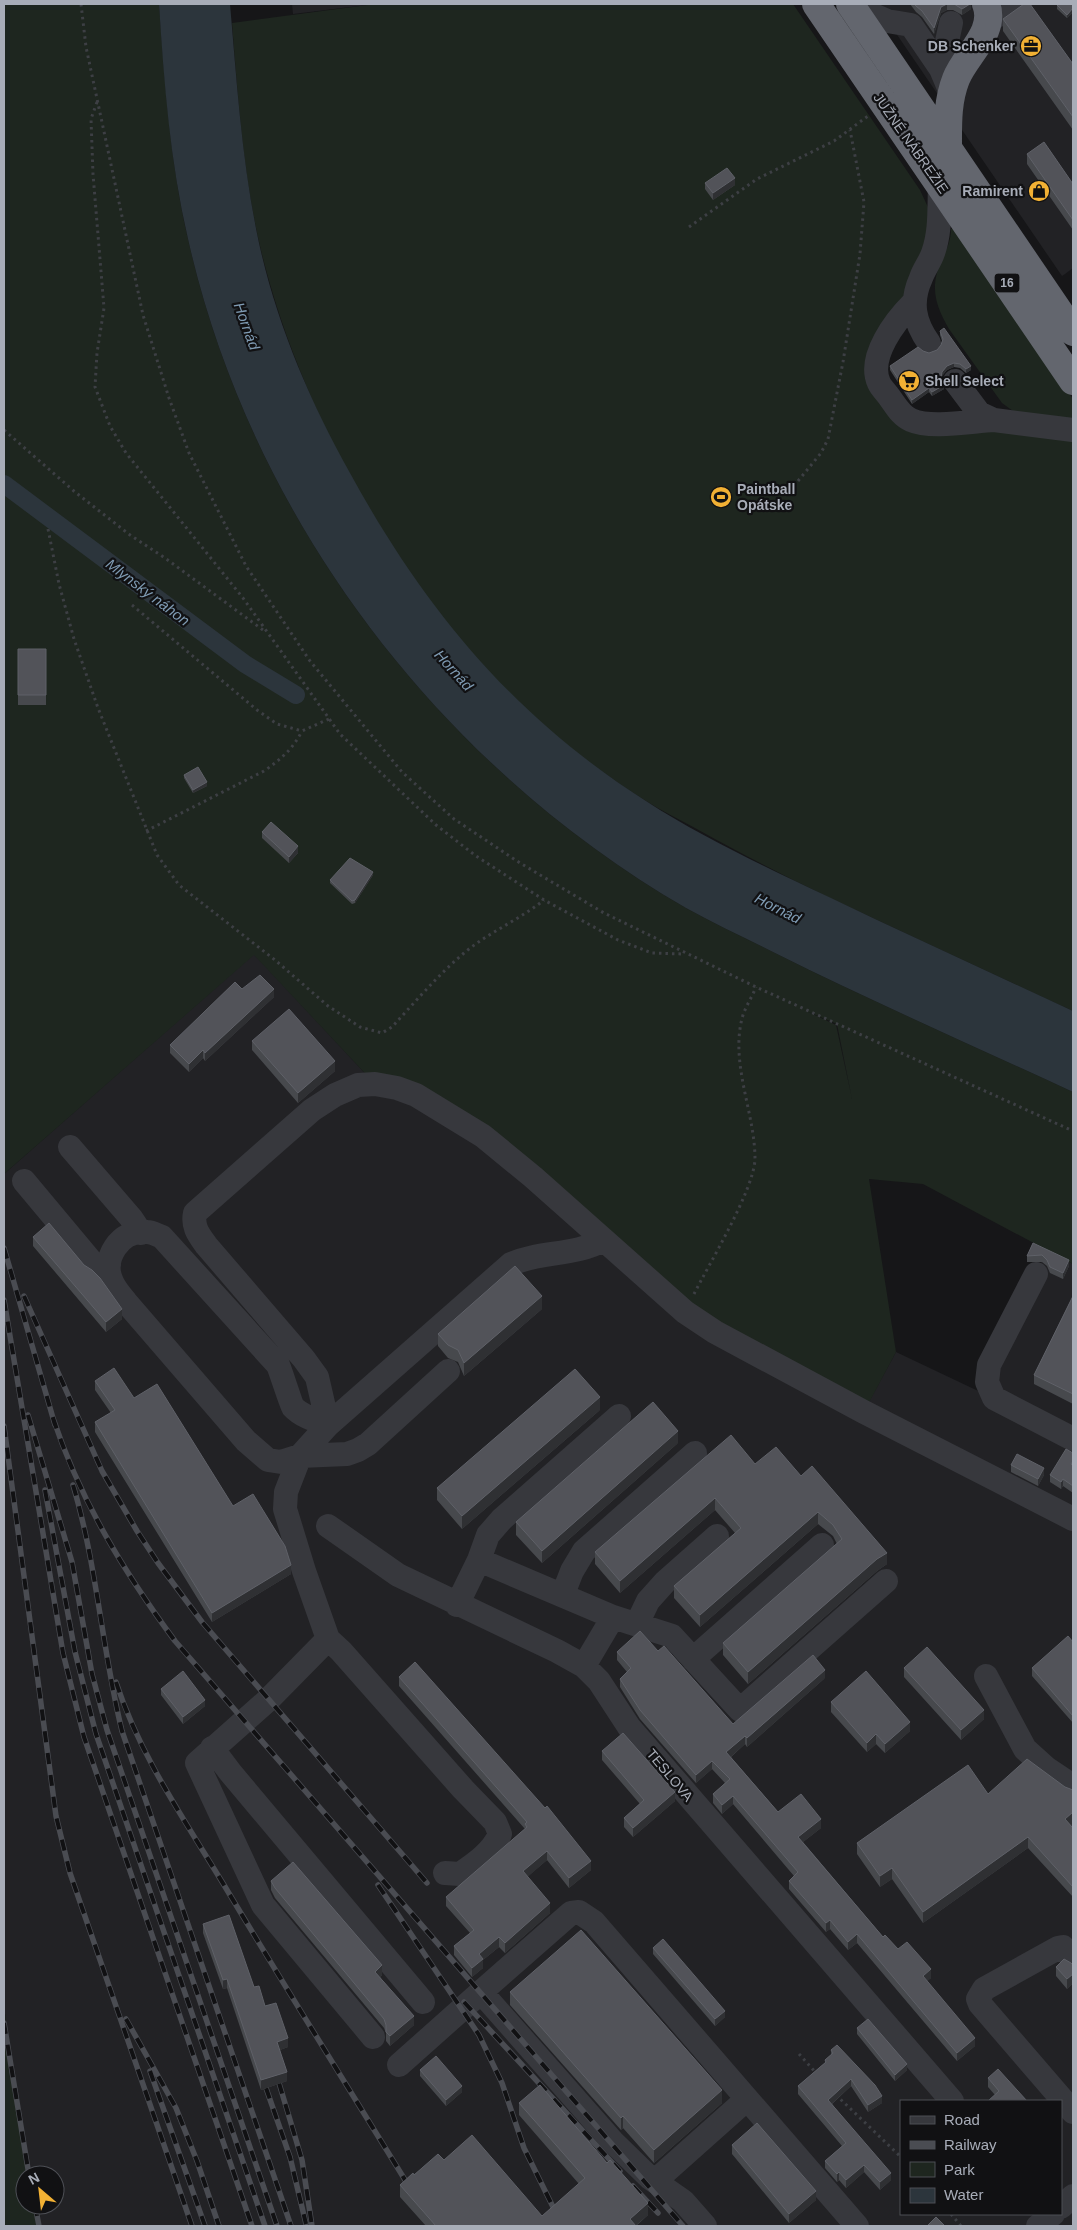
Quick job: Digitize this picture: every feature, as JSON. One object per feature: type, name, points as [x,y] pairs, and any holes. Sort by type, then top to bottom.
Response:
[{"type":"highway","name":"JUŽNÉ NÁBREŽIE","points":[[816,4],[1073,381]]},
{"type":"highway","name":"JUŽNÉ NÁBREŽIE","points":[[851,5],[1073,332]]},
{"type":"highway","points":[[948,148],[948,110],[956,80],[983,36],[987,13]]},
{"type":"lane","points":[[897,4],[941,69],[952,95]]},
{"type":"lane","points":[[987,13],[1013,4]]},
{"type":"lane","points":[[851,5],[887,21],[911,25]]},
{"type":"lane","points":[[941,69],[951,23]]},
{"type":"lane","points":[[929,343],[915,319],[913,303],[920,278],[933,254],[938,231],[940,184]]},
{"type":"lane","points":[[913,303],[898,318],[878,355],[876,367],[879,382],[902,414],[911,420],[927,424],[994,420],[1073,430]]},
{"type":"lane","points":[[955,381],[979,413],[994,420]]},
{"type":"lane","points":[[328,1425],[317,1377],[304,1359],[206,1245],[196,1230],[193,1221],[195,1213],[312,1110],[335,1095],[358,1085],[375,1084],[397,1088],[416,1095],[483,1136],[533,1177],[685,1312],[715,1332],[864,1412],[1073,1519]]},
{"type":"lane","points":[[70,1146],[131,1218],[140,1232]]},
{"type":"lane","points":[[24,1181],[95,1266],[108,1265]]},
{"type":"lane","points":[[328,1425],[302,1414],[292,1406],[288,1389],[278,1365],[162,1237],[147,1232],[140,1232],[122,1239],[112,1252],[108,1265],[112,1282],[126,1302],[246,1441],[268,1460],[281,1462],[300,1456],[347,1454],[358,1450],[368,1444],[448,1371]]},
{"type":"lane","points":[[445,1873],[460,1874],[480,1860],[496,1843],[500,1834],[495,1822],[463,1789],[341,1651],[328,1640],[285,1509],[286,1492],[300,1456],[328,1425],[511,1264],[523,1258],[590,1248],[603,1240]]},
{"type":"lane","points":[[1036,1274],[989,1366],[987,1382],[994,1398],[1073,1439]]},
{"type":"lane","points":[[457,1605],[479,1560],[488,1535],[502,1519],[619,1416]]},
{"type":"lane","points":[[562,1594],[572,1571],[584,1551],[695,1453]]},
{"type":"lane","name":"TESLOVA","points":[[328,1526],[398,1574],[457,1605],[557,1651],[584,1666],[599,1681],[629,1728],[951,2100]]},
{"type":"lane","points":[[637,1624],[648,1601],[665,1582],[716,1536]]},
{"type":"lane","points":[[693,1659],[822,1545]]},
{"type":"lane","points":[[479,1560],[613,1617],[672,1636],[740,1710],[886,1581]]},
{"type":"lane","points":[[584,1666],[613,1617]]},
{"type":"lane","points":[[328,1640],[268,1700],[197,1763],[263,1905],[373,2037]]},
{"type":"lane","points":[[986,1676],[1025,1749],[1046,1768],[1073,1786]]},
{"type":"lane","points":[[212,1748],[423,2002]]},
{"type":"lane","points":[[399,2065],[571,1913],[578,1912],[594,1922],[857,2226]]},
{"type":"lane","points":[[1073,1959],[1063,1947],[1058,1948],[984,1989],[978,1999],[980,2004],[1034,2069],[1073,2112]]},
{"type":"lane","points":[[481,1992],[612,2141],[655,2181],[683,2201],[705,2226]]},
{"type":"lane","points":[[655,2181],[747,2099]]},
{"type":"lane","points":[[1062,2206],[1073,2196]]},
{"type":"lane","points":[[1038,2226],[1052,2215]]},
{"type":"path","points":[[81,4],[86,48],[144,315],[168,398],[189,452],[246,566],[310,661],[402,772],[454,819],[520,863],[596,908],[756,988],[1073,1131]]},
{"type":"path","points":[[98,101],[92,119],[92,128],[104,308],[96,353],[96,387],[110,426],[126,453],[243,598],[340,734],[436,826],[476,856],[544,900],[618,940],[652,953],[686,954]]},
{"type":"path","points":[[689,227],[757,179],[834,141],[884,104]]},
{"type":"path","points":[[798,480],[822,453],[828,439],[860,254],[864,202],[850,130]]},
{"type":"path","points":[[4,430],[76,492],[130,535],[172,563],[267,634]]},
{"type":"path","points":[[48,529],[59,584],[74,639],[98,708],[157,855],[180,885],[275,960],[328,1006],[360,1028],[382,1033],[392,1027],[464,952],[504,924],[533,909],[544,900]]},
{"type":"path","points":[[132,605],[257,710],[277,724],[302,731],[329,719]]},
{"type":"path","points":[[146,831],[264,771],[281,759],[296,744],[302,731]]},
{"type":"path","points":[[685,1312],[746,1192],[755,1161],[750,1111],[741,1063],[740,1038],[743,1016],[756,988]]},
{"type":"path","points":[[799,2054],[823,2081]]},
{"type":"path","points":[[835,2095],[900,2156]]},
{"type":"path","points":[[952,2215],[961,2226]]},
{"type":"shaded area","points":[[292,4],[375,4],[293,14]]},
{"type":"shaded area","points":[[876,4],[1073,4],[1073,268],[1065,274],[1062,276]]},
{"type":"shaded area","points":[[254,954],[375,1084],[416,1095],[864,1411],[896,1352],[993,1398],[989,1365],[1047,1250],[1073,1264],[1073,2226],[39,2226],[37,2215],[65,2215],[65,2165],[27,2165],[18,2115],[4,2006],[4,1174]]},
{"type":"green space","points":[[4,4],[159,4],[169,122],[182,210],[188,239],[217,342],[258,442],[308,536],[368,625],[436,707],[513,783],[596,850],[686,908],[719,925],[849,989],[1073,1092],[1073,1264],[923,1184],[869,1179],[896,1352],[864,1412],[715,1332],[533,1177],[375,1084],[254,955],[4,1174]],"holes":[[[804,1010],[837,1024],[852,1099],[836,1025]]]},
{"type":"green space","points":[[375,4],[793,4],[920,190],[939,231],[878,355],[902,414],[1073,430],[1073,1011],[809,888],[727,846],[631,791],[567,745],[524,708],[479,661],[436,610],[397,554],[360,495],[328,434],[300,371],[277,308],[260,246],[249,191],[232,23]]},
{"type":"green space","points":[[951,229],[955,229],[1073,399],[1073,424],[1013,411],[1002,403],[949,329],[937,303],[935,286],[938,269],[947,248]]},
{"type":"green space","points":[[4,2006],[18,2115],[27,2165],[15,2165],[15,2215],[37,2215],[39,2226],[4,2226]]},
{"type":"water","name":"Hornád","points":[[159,4],[230,4],[248,184],[266,273],[285,333],[321,418],[379,523],[409,570],[442,615],[477,657],[514,696],[555,734],[598,768],[668,815],[783,875],[1073,1011],[1073,1092],[849,989],[686,908],[596,850],[513,783],[436,707],[368,625],[308,536],[258,442],[217,342],[188,239],[182,210],[172,151]]},
{"type":"building","points":[[914,4],[947,4],[941,7],[934,28],[922,11]]},
{"type":"building","points":[[954,4],[970,4],[962,9]]},
{"type":"building","points":[[1024,4],[1030,4],[1073,64],[1073,117],[1003,19]]},
{"type":"building","points":[[1073,4],[1073,8],[1067,15],[1057,5]]},
{"type":"building","points":[[1044,142],[1073,184],[1073,220],[1027,154]]},
{"type":"building","points":[[727,168],[735,178],[713,193],[705,183]]},
{"type":"building","points":[[944,328],[971,366],[966,369],[960,364],[954,363],[947,366],[942,372],[941,378],[944,385],[932,392],[929,388],[912,400],[890,366],[918,347],[929,353],[937,350],[943,339],[940,331]]},
{"type":"building","points":[[18,649],[46,649],[46,695],[18,695]]},
{"type":"building","points":[[198,767],[207,782],[193,790],[184,775]]},
{"type":"building","points":[[271,822],[298,846],[289,857],[262,832]]},
{"type":"building","points":[[350,858],[373,872],[355,900],[352,901],[330,880]]},
{"type":"building","points":[[260,975],[274,989],[205,1053],[203,1050],[189,1064],[170,1045],[235,982],[242,989]]},
{"type":"building","points":[[289,1009],[335,1061],[298,1093],[252,1041]]},
{"type":"building","points":[[49,1223],[84,1265],[100,1278],[122,1309],[106,1322],[33,1237]]},
{"type":"building","points":[[1033,1243],[1069,1260],[1063,1273],[1050,1267],[1042,1255],[1027,1256]]},
{"type":"building","points":[[515,1266],[542,1296],[464,1363],[458,1350],[448,1345],[438,1334]]},
{"type":"building","points":[[1073,1296],[1073,1394],[1034,1375]]},
{"type":"building","points":[[114,1368],[134,1398],[157,1384],[233,1506],[253,1494],[285,1546],[291,1565],[212,1613],[95,1422],[115,1410],[95,1381]]},
{"type":"building","points":[[575,1369],[600,1397],[462,1516],[437,1488]]},
{"type":"building","points":[[653,1402],[678,1431],[542,1551],[516,1522]]},
{"type":"building","points":[[731,1435],[755,1464],[776,1447],[801,1476],[812,1466],[887,1553],[877,1559],[748,1672],[723,1643],[842,1539],[833,1525],[818,1512],[700,1615],[674,1586],[741,1528],[715,1498],[620,1581],[595,1552]]},
{"type":"building","points":[[1066,1449],[1073,1453],[1071,1464],[1073,1466],[1073,1486],[1063,1479],[1061,1482],[1050,1475]]},
{"type":"building","points":[[1017,1454],[1044,1468],[1038,1479],[1011,1465]]},
{"type":"building","points":[[640,1631],[658,1651],[664,1646],[733,1724],[813,1655],[825,1670],[747,1738],[745,1736],[726,1752],[778,1812],[801,1794],[821,1819],[798,1837],[883,1937],[885,1935],[898,1949],[907,1942],[931,1969],[923,1976],[975,2038],[957,2053],[857,1934],[848,1942],[830,1920],[826,1923],[789,1881],[798,1872],[733,1796],[722,1805],[713,1794],[730,1779],[712,1761],[696,1775],[640,1710],[620,1679],[631,1668],[617,1652]]},
{"type":"building","points":[[1068,1636],[1073,1642],[1073,1716],[1032,1668]]},
{"type":"building","points":[[927,1647],[984,1710],[961,1730],[904,1668]]},
{"type":"building","points":[[415,1662],[545,1808],[547,1806],[591,1861],[569,1878],[547,1851],[523,1871],[550,1903],[505,1943],[499,1937],[479,1954],[483,1959],[472,1968],[454,1946],[474,1930],[446,1897],[527,1827],[525,1824],[527,1822],[399,1677]]},
{"type":"building","points":[[183,1671],[205,1700],[183,1717],[161,1689]]},
{"type":"building","points":[[866,1671],[910,1722],[885,1744],[876,1734],[867,1743],[831,1702]]},
{"type":"building","points":[[623,1733],[675,1792],[633,1828],[624,1818],[644,1800],[602,1751]]},
{"type":"building","points":[[1027,1759],[1065,1787],[1073,1790],[1073,1812],[1065,1819],[1073,1828],[1073,1887],[1028,1837],[923,1912],[892,1868],[880,1876],[857,1843],[968,1765],[988,1794]]},
{"type":"building","points":[[293,1862],[382,1965],[375,1972],[414,2016],[390,2036],[386,2032],[384,2019],[271,1881]]},
{"type":"building","points":[[229,1915],[254,1987],[259,1986],[265,2006],[276,2003],[288,2038],[277,2042],[287,2072],[261,2080],[227,1979],[223,1980],[203,1924]]},
{"type":"building","points":[[581,1930],[722,2090],[654,2150],[623,2116],[621,2118],[510,1992]]},
{"type":"building","points":[[663,1939],[725,2011],[715,2019],[653,1948]]},
{"type":"building","points":[[1064,1959],[1073,1965],[1073,1974],[1067,1979],[1056,1967]]},
{"type":"building","points":[[868,2019],[907,2064],[895,2075],[857,2028]]},
{"type":"building","points":[[837,2045],[875,2085],[882,2096],[868,2105],[851,2079],[828,2100],[891,2173],[880,2182],[864,2165],[846,2180],[839,2172],[837,2174],[825,2161],[846,2143],[798,2086],[826,2062],[825,2060],[833,2053],[831,2050]]},
{"type":"building","points":[[436,2056],[462,2086],[446,2100],[420,2070]]},
{"type":"building","points":[[998,2069],[1026,2100],[989,2100],[999,2091],[988,2078]]},
{"type":"building","points":[[540,2085],[607,2163],[610,2160],[648,2203],[630,2219],[636,2226],[436,2226],[400,2185],[438,2154],[444,2160],[472,2135],[542,2216],[585,2178],[519,2103]]},
{"type":"building","points":[[757,2123],[816,2191],[789,2214],[732,2145]]},
{"type":"building","points":[[936,2217],[945,2226],[927,2226]]},
{"type":"waterway","name":"Mlynský náhon","points":[[4,484],[245,664],[296,695]]},
{"type":"railway","points":[[4,1248],[55,1425]]},
{"type":"railway","points":[[24,1296],[102,1471],[158,1563],[202,1622],[427,1883]]},
{"type":"railway","points":[[4,1300],[63,1653],[84,1737],[252,2226]]},
{"type":"railway","points":[[28,1415],[72,1562],[92,1674],[107,1730],[277,2226]]},
{"type":"railway","points":[[53,1418],[76,1478],[105,1534],[138,1589],[175,1641],[683,2226]]},
{"type":"railway","points":[[4,1426],[56,1816],[70,1873],[192,2226]]},
{"type":"railway","points":[[73,1485],[88,1546],[109,1670],[122,1731],[291,2226]]},
{"type":"railway","points":[[45,1490],[75,1652],[96,1734],[265,2226]]},
{"type":"railway","points":[[116,1682],[137,1736],[164,1786],[410,2188]]},
{"type":"railway","points":[[378,1885],[479,2035],[502,2083],[524,2148],[555,2211]]},
{"type":"railway","points":[[464,2002],[620,2171]]},
{"type":"railway","points":[[126,2019],[176,2108],[197,2161],[219,2226]]},
{"type":"railway","points":[[4,2023],[27,2165]]},
{"type":"railway","points":[[150,2071],[205,2226]]},
{"type":"railway","points":[[279,2083],[302,2160],[312,2226]]},
{"type":"railway","points":[[266,2088],[290,2157],[306,2224]]},
{"type":"railway","points":[[633,2186],[658,2213]]},
{"type":"railway","points":[[37,2215],[39,2226]]},
{"type":"place","name":"DB Schenker","points":[[1031,46]]},
{"type":"place","name":"Ramirent","points":[[1039,191]]},
{"type":"place","name":"Shell Select","points":[[909,381]]},
{"type":"place","name":"Paintball Opátske","points":[[721,497]]}]
